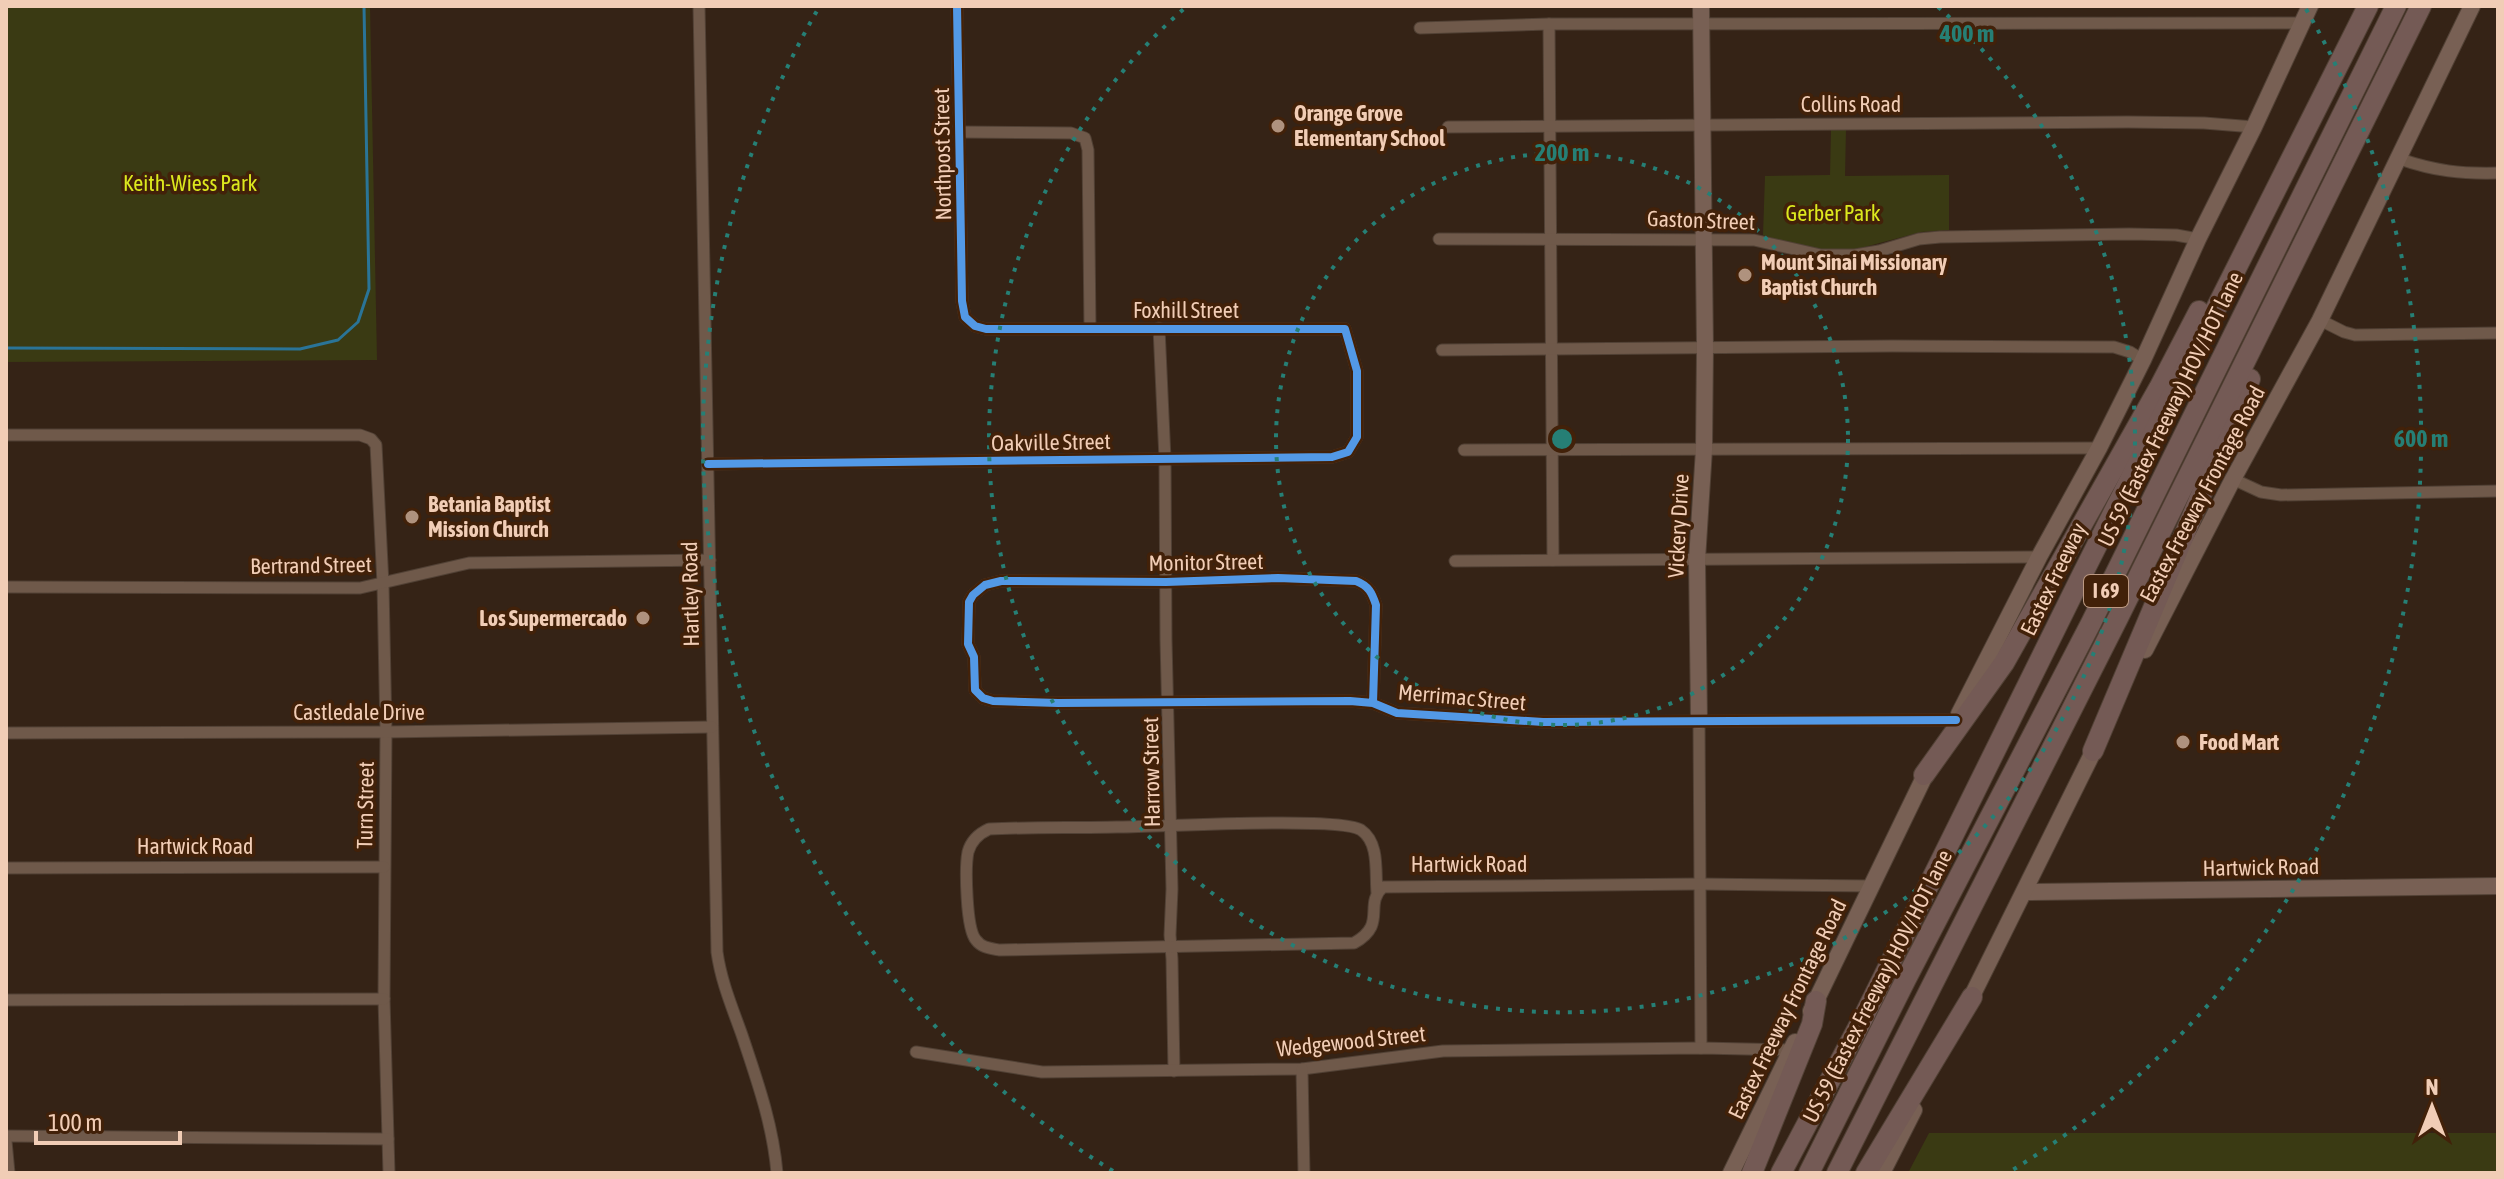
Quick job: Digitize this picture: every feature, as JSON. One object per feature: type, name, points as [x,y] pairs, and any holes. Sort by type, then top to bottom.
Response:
[{"type":"highway","name":"Eastex Freeway","points":[[1781,1173],[1863,1018],[2368,6]]},
{"type":"highway","name":"US 59 (Eastex Freeway) HOV/HOT lane","points":[[1809,1173],[2098,609],[2396,6]]},
{"type":"highway","name":"I 69","points":[[1837,1173],[2118,618],[2421,6]]},
{"type":"highway","points":[[1924,775],[2004,663],[2159,388],[2238,237],[2264,212]]},
{"type":"highway","points":[[2093,751],[2266,343],[2278,296]]},
{"type":"highway","points":[[1866,1173],[1972,997]]},
{"type":"highway","points":[[1752,1173],[1812,1024],[1816,1001]]},
{"type":"main road","name":"Vickery Drive","points":[[1699,721],[1697,560],[1704,449],[1705,348],[1701,6]]},
{"type":"main road","name":"Eastex Freeway Frontage Road","points":[[1731,1173],[1924,775],[1956,720],[2143,360],[2310,6]]},
{"type":"main road","name":"Eastex Freeway Frontage Road","points":[[1882,1173],[2093,751],[2233,479],[2320,320],[2471,7]]},
{"type":"main road","name":"Hartwick Road","points":[[2025,892],[2498,886]]},
{"type":"street","name":"Hartley Road","points":[[699,6],[715,909],[719,967],[766,1107],[777,1173]]},
{"type":"street","name":"Northpost Street","points":[[957,6],[962,301]]},
{"type":"street","points":[[1420,28],[1549,24],[2301,23]]},
{"type":"street","points":[[1549,24],[1553,560]]},
{"type":"street","name":"Collins Road","points":[[1448,127],[2128,122],[2254,127]]},
{"type":"street","points":[[960,132],[1071,133],[1085,138],[1088,150],[1090,328]]},
{"type":"street","points":[[2400,159],[2450,173],[2498,173]]},
{"type":"street","name":"Gaston Street","points":[[1439,239],[1754,240],[1821,255],[1855,255],[1940,237],[2129,234],[2198,239]]},
{"type":"street","name":"Foxhill Street","points":[[962,301],[965,317],[975,326],[986,329],[1345,329],[1357,371],[1357,410]]},
{"type":"street","points":[[2320,320],[2355,335],[2498,333]]},
{"type":"street","name":"Harrow Street","points":[[1159,328],[1165,459],[1174,1071]]},
{"type":"street","points":[[1442,350],[2114,347],[2143,360]]},
{"type":"street","name":"Oakville Street","points":[[708,464],[1341,455],[1353,446],[1357,437],[1357,410]]},
{"type":"street","name":"Turn Street","points":[[6,435],[360,435],[371,439],[378,449],[386,732],[384,999],[389,1173]]},
{"type":"street","points":[[1464,450],[2099,448]]},
{"type":"street","points":[[2233,479],[2261,492],[2281,495],[2498,491]]},
{"type":"street","points":[[1455,561],[2039,557]]},
{"type":"street","name":"Bertrand Street","points":[[6,587],[360,588],[440,567],[469,563],[710,560]]},
{"type":"street","name":"Monitor Street","points":[[968,638],[969,602],[978,589],[992,582],[1346,579],[1363,583],[1372,592],[1376,605],[1373,703]]},
{"type":"street","name":"Merrimac Street","points":[[968,638],[974,657],[975,690],[983,698],[1011,703],[1316,700],[1373,703],[1397,713],[1543,722],[1956,720]]},
{"type":"street","name":"Vickery Drive","points":[[1699,721],[1701,1048]]},
{"type":"street","name":"Castledale Drive","points":[[6,733],[712,727]]},
{"type":"street","points":[[1170,826],[1354,826],[1370,838],[1374,849],[1377,893],[1372,924],[1366,936],[1354,943],[1015,950],[986,948],[974,939],[968,920],[967,854],[979,834],[989,829],[1170,826]]},
{"type":"street","name":"Hartwick Road","points":[[6,868],[384,867]]},
{"type":"street","name":"Hartwick Road","points":[[1377,893],[1383,887],[1394,886],[1871,886]]},
{"type":"street","points":[[6,1000],[384,999]]},
{"type":"street","name":"Wedgewood Street","points":[[916,1052],[1042,1072],[1302,1069],[1443,1051],[1791,1050]]},
{"type":"street","points":[[1302,1069],[1304,1173]]},
{"type":"street","points":[[9,1173],[6,1138],[388,1139]]},
{"type":"green space","name":"Keith-Wiess Park","points":[[6,6],[370,6],[377,360],[6,362]]},
{"type":"green space","name":"Gerber Park","points":[[1846,129],[1845,176],[1949,175],[1949,230],[1921,232],[1857,249],[1822,250],[1799,247],[1763,235],[1765,176],[1830,175],[1831,130]]},
{"type":"green space","points":[[1929,1133],[2498,1133],[2498,1173],[1908,1173]]},
{"type":"waterway","points":[[6,348],[300,349],[338,340],[358,322],[369,289],[364,6]]},
{"type":"cycle path","points":[[708,464],[1332,457],[1348,452],[1357,437],[1357,371],[1345,329],[986,329],[975,326],[965,317],[962,301],[957,6]]},
{"type":"cycle path","points":[[1373,703],[1376,605],[1369,590],[1356,581],[1278,578],[1166,582],[1001,581],[985,585],[969,602],[968,644],[974,657],[975,690],[983,698],[993,701],[1350,701],[1373,703],[1397,713],[1543,722],[1956,720]]},
{"type":"place","name":"Orange Grove Elementary School","points":[[1278,126]]},
{"type":"place","name":"Mount Sinai Missionary Baptist Church","points":[[1745,275]]},
{"type":"place","name":"Betania Baptist Mission Church","points":[[412,517]]},
{"type":"place","name":"Los Supermercado","points":[[643,618]]},
{"type":"place","name":"Food Mart","points":[[2183,742]]}]
